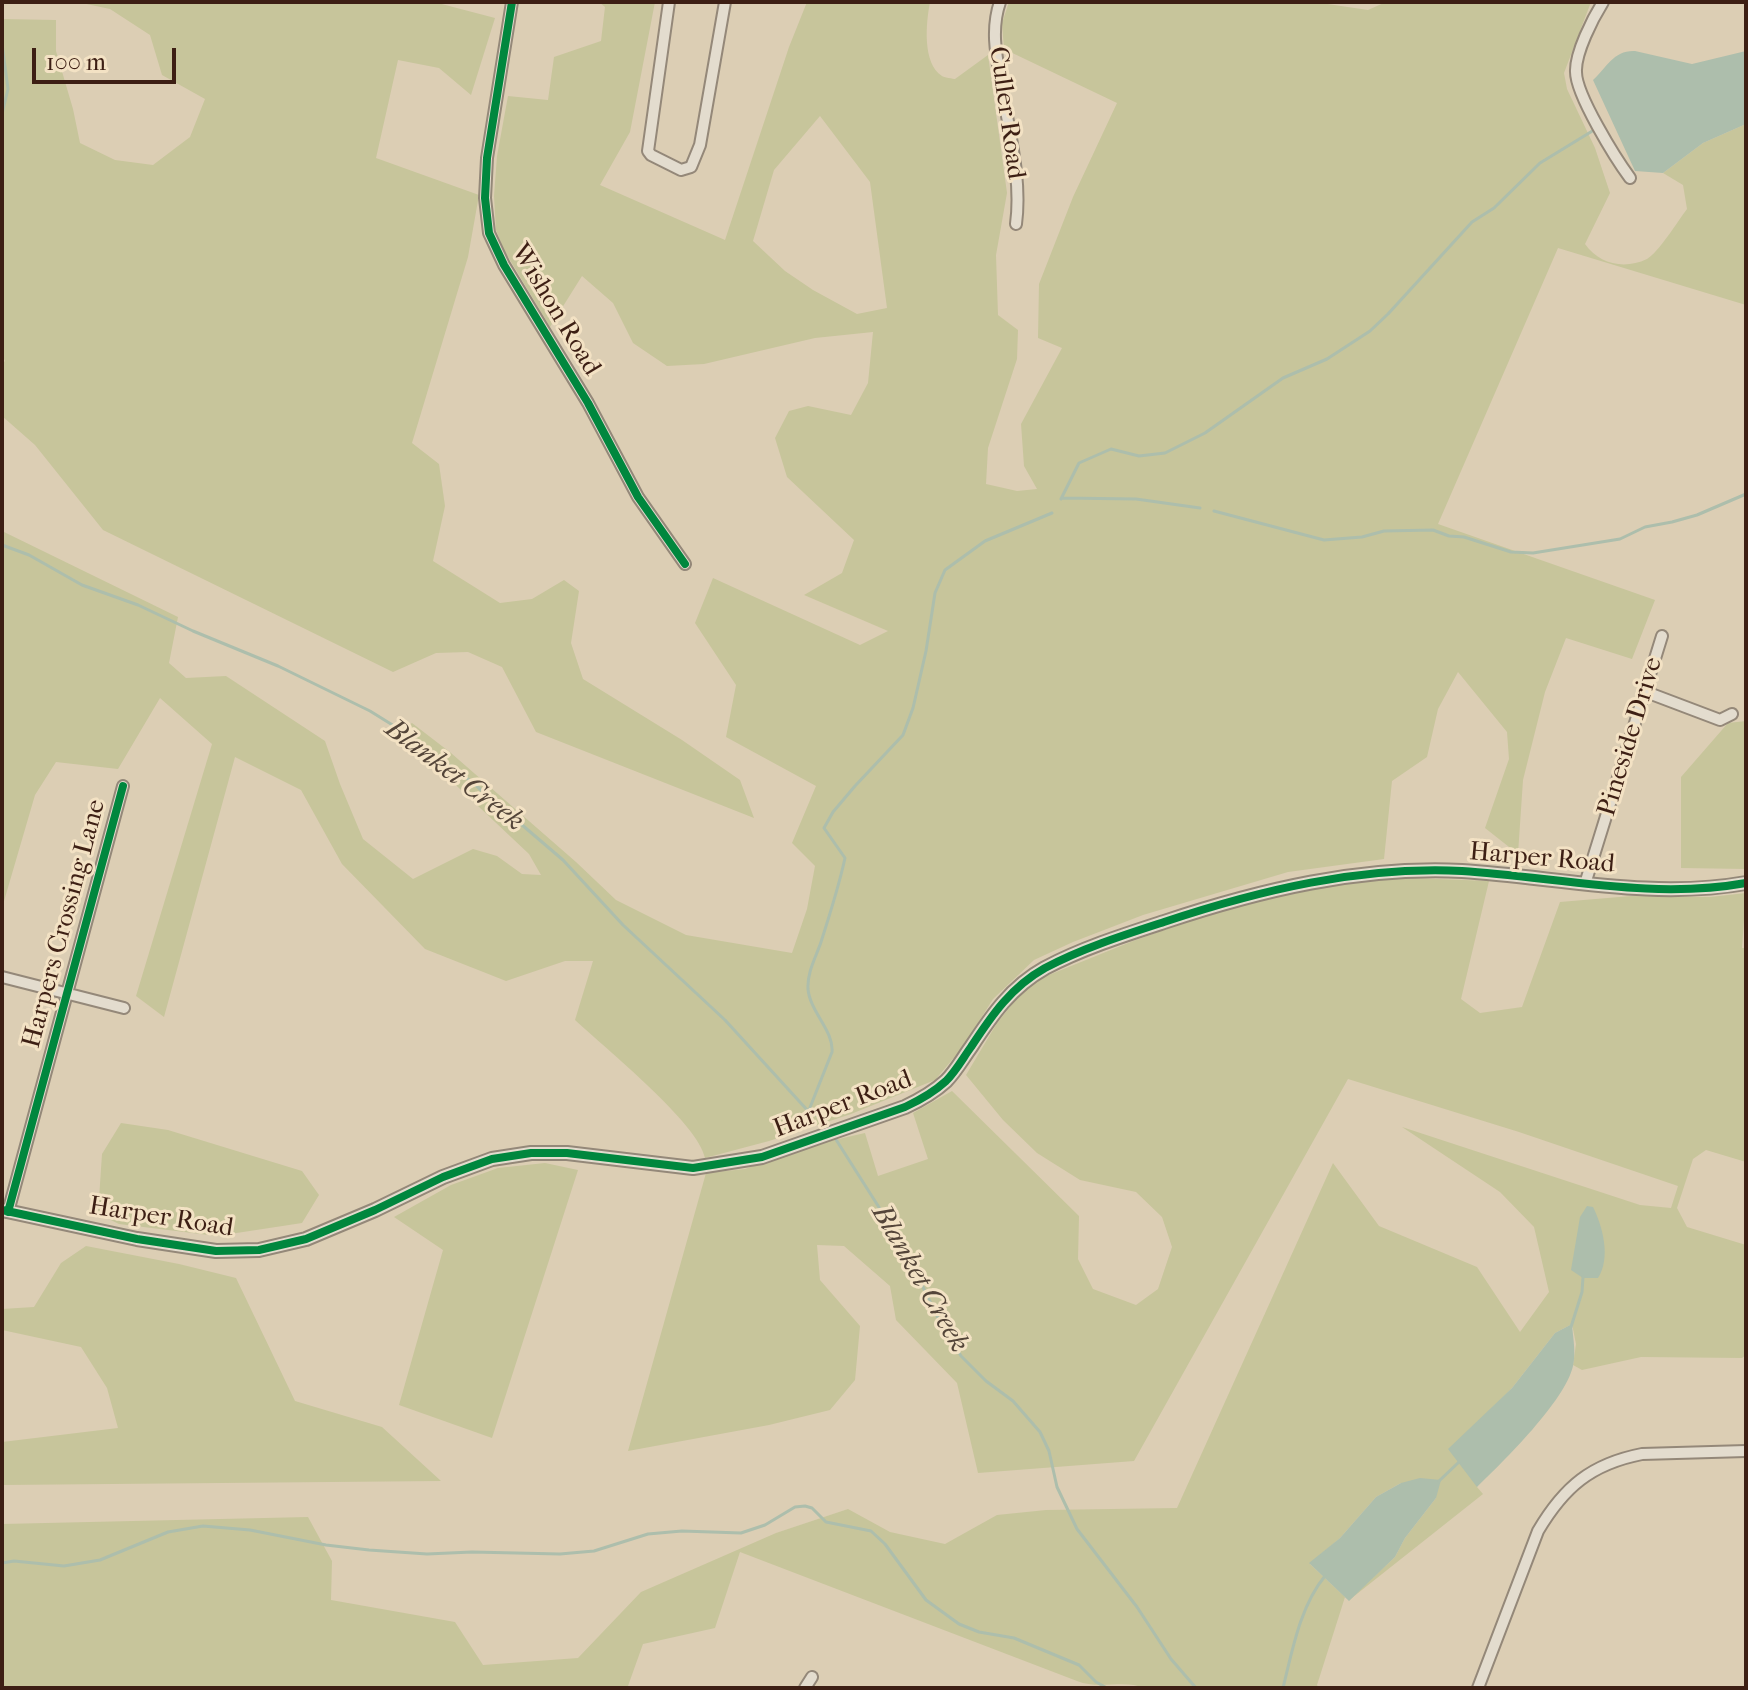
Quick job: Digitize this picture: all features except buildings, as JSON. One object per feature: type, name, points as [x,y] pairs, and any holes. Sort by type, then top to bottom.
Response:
[{"type":"street","name":"Wishon Road","points":[[512,2],[487,158],[485,198],[489,233],[504,265],[588,403],[638,497],[685,564]]},
{"type":"street","points":[[669,2],[648,151],[681,170],[691,167],[700,145],[724,6]]},
{"type":"street","name":"Culler Road","points":[[1000,2],[994,31],[1015,163],[1016,224]]},
{"type":"street","points":[[1603,2],[1590,27],[1576,73],[1611,150],[1630,178]]},
{"type":"street","name":"Pineside Drive","points":[[1585,884],[1662,636]]},
{"type":"street","points":[[1646,692],[1720,720],[1732,714]]},
{"type":"street","name":"Harpers Crossing Lane","points":[[5,1211],[123,786]]},
{"type":"street","name":"Harper Road","points":[[5,1211],[193,1249],[237,1252],[306,1239],[471,1166],[509,1155],[567,1153],[693,1168],[762,1157],[905,1107],[927,1096],[947,1080],[999,1005],[1022,983],[1076,954],[1156,924],[1276,888],[1397,870],[1463,871],[1585,884],[1684,890],[1746,883]]},
{"type":"street","points":[[2,977],[124,1008]]},
{"type":"street","points":[[1478,1688],[1538,1531],[1552,1507],[1569,1488],[1590,1473],[1627,1457],[1746,1451]]},
{"type":"street","points":[[805,1688],[812,1677]]},
{"type":"shaded area","points":[[77,2],[434,2],[495,18],[471,95],[439,68],[398,60],[376,158],[479,195],[468,257],[412,443],[439,464],[445,506],[433,561],[500,603],[532,599],[564,580],[579,591],[571,643],[583,679],[740,780],[754,818],[536,732],[502,667],[468,652],[436,653],[393,672],[103,530],[35,445],[2,416],[2,364],[5,361],[2,355],[2,19],[56,20],[56,51],[80,143],[115,160],[153,165],[190,137],[205,99],[162,75],[150,35],[110,9]]},
{"type":"shaded area","points":[[599,2],[655,2],[630,132],[600,185],[725,240],[807,2],[930,2],[928,52],[931,62],[942,76],[955,79],[988,55],[1007,193],[996,255],[998,315],[1018,330],[1017,359],[988,448],[986,484],[1017,491],[1037,489],[1024,466],[1021,424],[1062,348],[1038,338],[1039,284],[1073,197],[1117,103],[1004,49],[1002,23],[1009,2],[1314,2],[1368,10],[1386,2],[1591,2],[1564,73],[1567,89],[1595,148],[1610,193],[1585,244],[1597,256],[1613,263],[1630,264],[1652,256],[1687,209],[1683,185],[1663,173],[1703,143],[1746,124],[1746,305],[1558,248],[1438,524],[1655,600],[1632,659],[1566,638],[1545,692],[1523,780],[1518,854],[1485,828],[1509,759],[1507,732],[1458,672],[1438,709],[1427,757],[1392,781],[1384,859],[1288,872],[1143,915],[1073,942],[1034,960],[993,999],[963,1047],[935,1080],[851,1114],[705,1158],[699,1143],[669,1107],[575,1020],[593,961],[565,961],[506,981],[425,949],[342,864],[301,790],[235,757],[164,1017],[136,996],[212,744],[160,698],[118,769],[56,762],[35,795],[2,908],[2,531],[178,617],[169,663],[186,678],[226,676],[325,741],[363,839],[413,879],[473,849],[497,856],[522,874],[541,875],[529,854],[425,756],[390,735],[412,723],[451,753],[616,900],[686,935],[792,953],[807,909],[815,866],[792,843],[816,786],[726,737],[736,685],[695,623],[713,578],[860,645],[888,631],[804,595],[842,573],[854,540],[787,477],[775,438],[789,411],[808,406],[851,415],[868,383],[873,332],[815,338],[704,364],[667,366],[633,343],[613,303],[582,276],[550,327],[504,250],[496,230],[494,196],[497,156],[508,96],[548,100],[554,57],[601,41],[605,7]],"holes":[[[820,116],[870,182],[887,308],[857,314],[785,271],[753,241],[774,170]]]},
{"type":"shaded area","points":[[1635,51],[1692,64],[1746,51],[1746,124],[1703,143],[1663,173],[1635,171],[1593,80],[1616,56]]},
{"type":"shaded area","points":[[1746,721],[1746,869],[1681,868],[1681,777],[1728,723]]},
{"type":"shaded area","points":[[1387,877],[1489,881],[1461,999],[1480,1013],[1522,1007],[1560,902],[1631,896],[1710,897],[1746,893],[1742,948],[1746,948],[1746,1162],[1706,1150],[1693,1159],[1677,1208],[1687,1227],[1746,1245],[1746,1355],[1742,1358],[1641,1357],[1582,1370],[1573,1365],[1576,1344],[1572,1324],[1555,1333],[1490,1411],[1477,1487],[1483,1494],[1348,1601],[1395,1557],[1405,1538],[1436,1498],[1401,1483],[1376,1497],[1340,1538],[1310,1564],[1345,1597],[1317,1685],[1319,1688],[1144,1688],[1129,1684],[1085,1684],[740,1552],[715,1628],[643,1644],[628,1686],[619,1688],[2,1688],[2,1524],[308,1517],[332,1561],[331,1600],[455,1622],[483,1665],[578,1658],[641,1592],[776,1533],[848,1509],[890,1532],[945,1544],[997,1515],[1046,1510],[1177,1508],[1333,1163],[1379,1226],[1477,1267],[1520,1332],[1549,1292],[1534,1227],[1500,1192],[1402,1127],[1640,1205],[1671,1208],[1678,1186],[1348,1079],[1134,1461],[978,1473],[957,1383],[896,1320],[890,1286],[844,1246],[817,1245],[820,1280],[860,1326],[855,1380],[830,1410],[769,1425],[628,1451],[706,1173],[745,1169],[821,1143],[865,1133],[878,1176],[928,1159],[913,1113],[952,1091],[1079,1216],[1078,1259],[1093,1289],[1136,1305],[1158,1289],[1172,1247],[1162,1217],[1136,1192],[1080,1180],[1037,1153],[1003,1120],[966,1075],[997,1023],[1029,983],[1229,907]]},
{"type":"shaded area","points":[[121,1123],[168,1130],[302,1171],[319,1195],[302,1223],[217,1236],[119,1224],[98,1214],[102,1154]]},
{"type":"shaded area","points":[[545,1163],[578,1170],[492,1438],[399,1405],[443,1250],[394,1217],[451,1185],[498,1168]]},
{"type":"shaded area","points":[[1587,1206],[1593,1207],[1604,1242],[1604,1261],[1598,1278],[1583,1278],[1571,1270],[1580,1217]]},
{"type":"shaded area","points":[[86,1246],[236,1278],[295,1401],[382,1427],[441,1481],[2,1485],[2,1442],[118,1428],[107,1388],[81,1347],[2,1330],[2,1309],[34,1307],[61,1263]]},
{"type":"shaded area","points":[[1572,1324],[1574,1361],[1568,1380],[1532,1430],[1477,1487],[1448,1449],[1512,1388],[1555,1333]]},
{"type":"shaded area","points":[[1420,1478],[1441,1480],[1436,1498],[1405,1538],[1395,1557],[1349,1601],[1309,1563],[1340,1538],[1376,1497],[1401,1483]]},
{"type":"waterway","points":[[2,44],[8,89],[2,114]]},
{"type":"waterway","points":[[1061,499],[1079,463],[1111,449],[1139,456],[1165,453],[1205,433],[1283,378],[1327,359],[1370,331],[1472,222],[1494,208],[1540,163],[1594,130]]},
{"type":"waterway","points":[[1214,511],[1324,540],[1362,537],[1384,531],[1433,530],[1511,552],[1533,553],[1620,539],[1645,527],[1697,515],[1746,494]]},
{"type":"waterway","points":[[1062,498],[1136,499],[1200,508]]},
{"type":"waterway","points":[[809,1110],[832,1052],[832,1044],[810,997],[809,977],[845,858],[824,828],[855,786],[903,735],[913,708],[926,651],[935,593],[945,570],[985,541],[1052,513]]},
{"type":"waterway","name":"Blanket Creek","points":[[2,545],[29,555],[82,585],[138,605],[278,666],[370,711],[407,734],[473,783],[563,860],[623,925],[725,1020],[809,1112],[827,1119]]},
{"type":"waterway","name":"Blanket Creek","points":[[835,1138],[901,1242],[939,1320],[961,1356],[986,1381],[1013,1401],[1040,1432],[1049,1451],[1057,1487],[1077,1529],[1137,1607],[1171,1659],[1196,1688]]},
{"type":"waterway","points":[[1571,1327],[1582,1292],[1583,1277]]},
{"type":"waterway","points":[[1439,1481],[1459,1462]]},
{"type":"waterway","points":[[2,1563],[14,1561],[64,1566],[100,1560],[168,1532],[203,1526],[250,1530],[369,1550],[427,1554],[560,1554],[594,1551],[648,1534],[682,1531],[741,1533],[765,1525],[795,1507],[805,1506],[812,1508],[826,1522],[871,1531],[885,1544],[926,1600],[959,1624],[979,1632],[1014,1638],[1079,1665],[1107,1688]]},
{"type":"waterway","points":[[1283,1688],[1303,1615],[1325,1576]]},
{"type":"cycle path","points":[[512,2],[487,158],[485,198],[489,233],[504,265],[588,403],[638,497],[685,564]]},
{"type":"cycle path","points":[[8,1212],[123,786]]},
{"type":"cycle path","points":[[2,1210],[137,1239],[216,1251],[259,1250],[306,1239],[443,1177],[492,1159],[531,1153],[567,1153],[693,1168],[762,1157],[905,1107],[932,1092],[953,1073],[1003,1003],[1033,976],[1074,954],[1200,910],[1311,883],[1424,870],[1639,888],[1710,888],[1746,883]]}]
